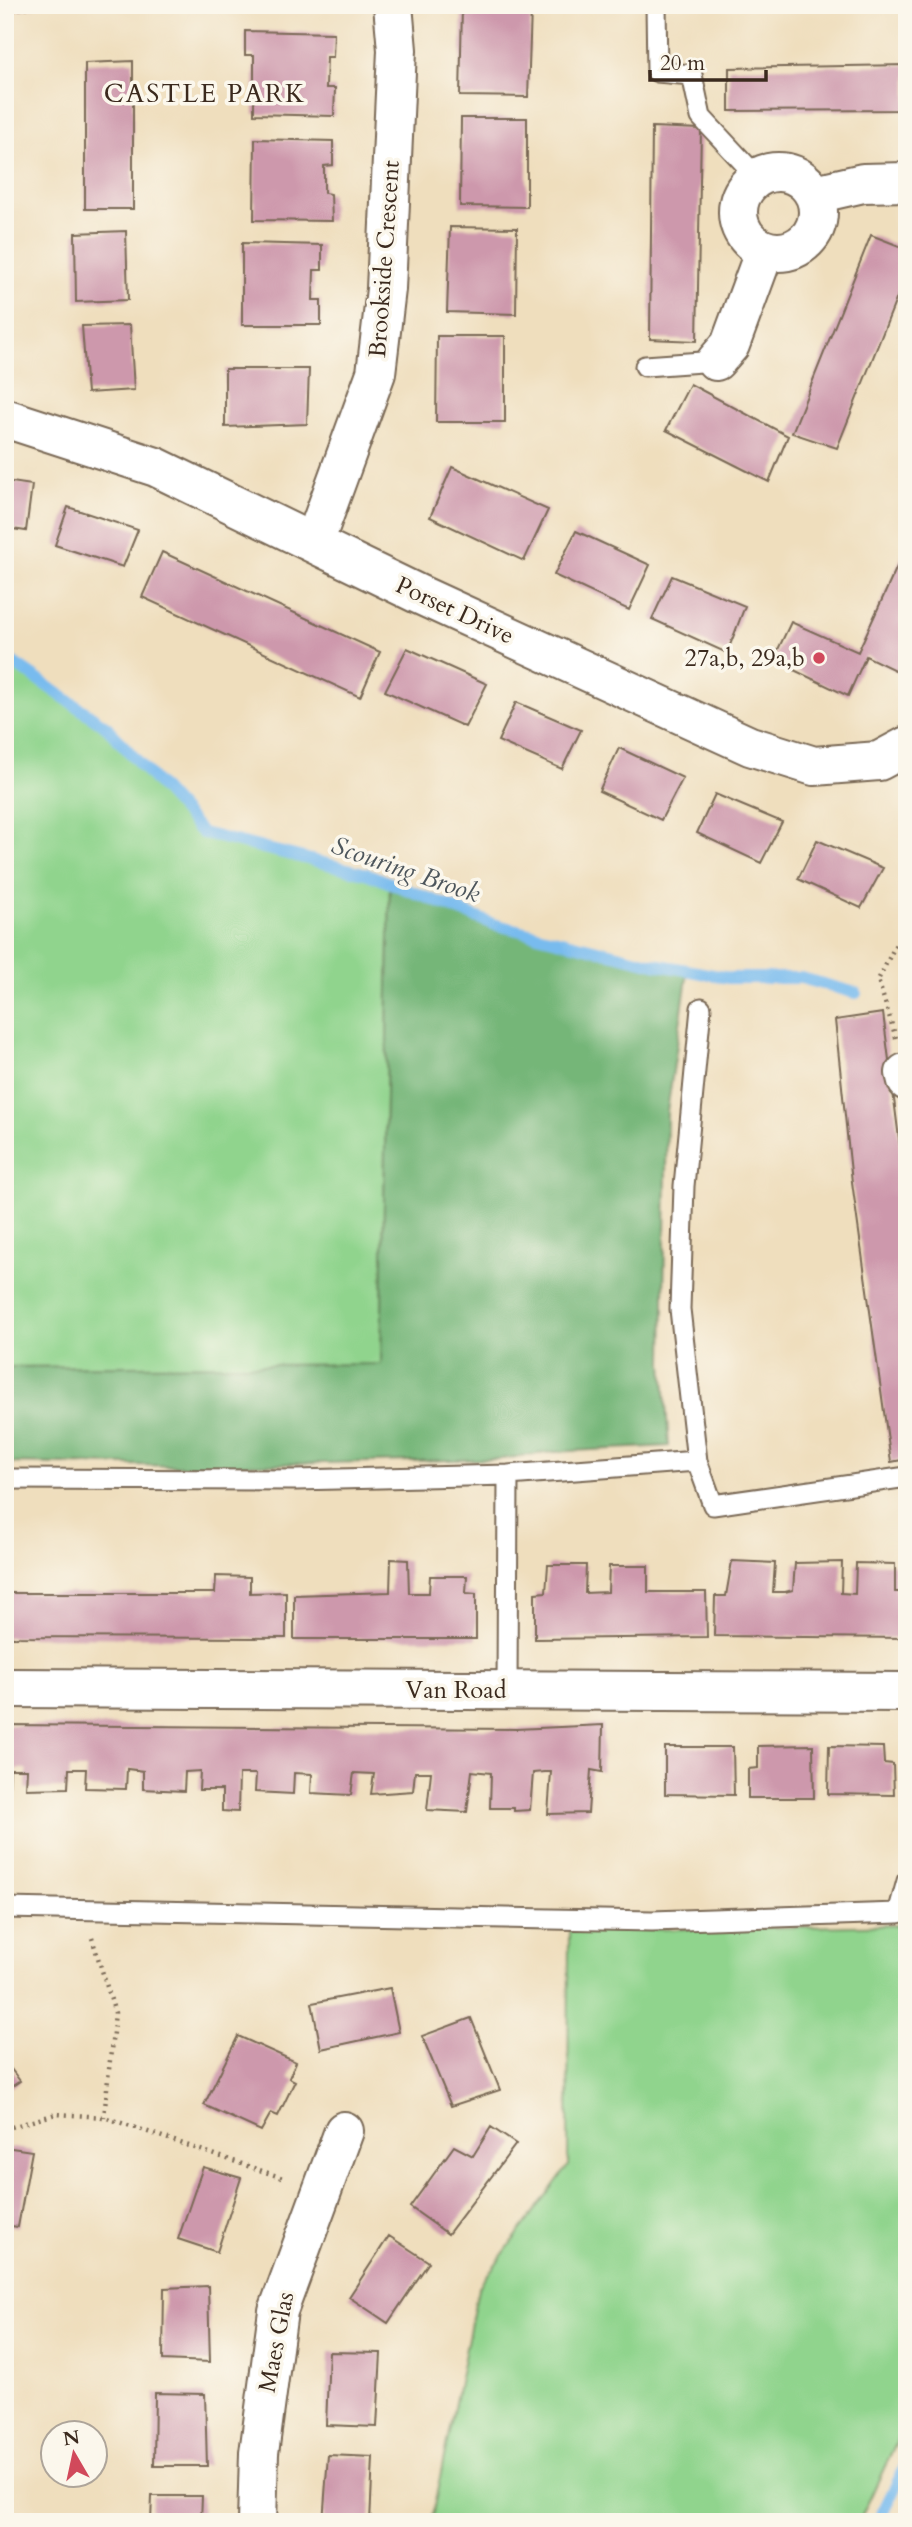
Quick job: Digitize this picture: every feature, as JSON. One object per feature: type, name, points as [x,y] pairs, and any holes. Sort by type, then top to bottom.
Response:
[{"type":"street","name":"Brookside Crescent","points":[[314,543],[376,373],[386,289],[397,50],[393,5]]},
{"type":"street","points":[[769,172],[796,175],[815,194],[818,220],[804,243],[780,253],[765,250],[745,236],[737,211],[740,197],[757,177],[769,172]]},
{"type":"street","points":[[815,194],[863,183],[907,182]]},
{"type":"street","points":[[716,361],[730,345],[765,250]]},
{"type":"street","name":"Porset Drive","points":[[5,418],[156,467],[750,746],[814,766],[879,761],[907,746]]},
{"type":"street","name":"Van Road","points":[[5,1688],[907,1692]]},
{"type":"street","name":"Maes Glas","points":[[257,2522],[260,2441],[278,2311],[344,2131]]},
{"type":"lane","points":[[656,5],[657,72],[692,75],[701,117],[757,177]]},
{"type":"lane","points":[[645,366],[716,361]]},
{"type":"lane","points":[[701,1008],[684,1186],[680,1309],[696,1461],[713,1505],[907,1477]]},
{"type":"lane","points":[[5,1479],[296,1480],[508,1475],[696,1461]]},
{"type":"lane","points":[[507,1690],[508,1475]]},
{"type":"lane","points":[[5,1908],[652,1921],[898,1913],[907,1881]]},
{"type":"path","points":[[906,1077],[878,980],[907,922]]},
{"type":"path","points":[[83,1911],[115,2013],[104,2117]]},
{"type":"path","points":[[5,2129],[56,2114],[104,2117],[321,2190]]},
{"type":"green space","points":[[5,657],[107,727],[202,833],[368,874],[390,883],[381,1365],[5,1367]]},
{"type":"green space","points":[[390,883],[493,924],[688,971],[667,1111],[663,1363],[669,1446],[553,1452],[501,1459],[188,1466],[5,1463],[5,1367],[381,1364]]},
{"type":"green space","points":[[907,1925],[907,2419],[859,2522],[431,2522],[478,2288],[568,2166],[569,1931]]},
{"type":"building","points":[[5,5],[35,5],[35,7],[5,12]]},
{"type":"building","points":[[247,5],[327,5],[327,8],[247,8]]},
{"type":"building","points":[[462,8],[531,9],[528,97],[460,96]]},
{"type":"building","points":[[245,31],[334,33],[333,57],[327,57],[326,88],[335,88],[334,116],[254,114],[254,55],[245,55]]},
{"type":"building","points":[[133,61],[133,209],[85,209],[85,63]]},
{"type":"building","points":[[907,65],[907,110],[729,111],[729,68]]},
{"type":"building","points":[[461,118],[527,118],[527,207],[460,206]]},
{"type":"building","points":[[652,127],[701,129],[697,341],[650,339]]},
{"type":"building","points":[[255,139],[333,141],[333,165],[324,166],[324,193],[331,194],[332,221],[254,220]]},
{"type":"building","points":[[450,227],[517,228],[516,314],[447,312]]},
{"type":"building","points":[[126,231],[128,300],[76,302],[75,233]]},
{"type":"building","points":[[871,235],[907,249],[907,272],[837,448],[792,433]]},
{"type":"building","points":[[242,243],[322,245],[322,270],[314,270],[313,300],[321,300],[321,325],[242,325]]},
{"type":"building","points":[[130,325],[134,390],[87,393],[82,326]]},
{"type":"building","points":[[437,336],[505,336],[505,422],[436,422]]},
{"type":"building","points":[[225,369],[309,369],[307,424],[225,427]]},
{"type":"building","points":[[690,384],[788,436],[769,482],[666,430]]},
{"type":"building","points":[[452,467],[548,510],[524,561],[430,517]]},
{"type":"building","points":[[5,481],[32,485],[26,531],[5,528]]},
{"type":"building","points":[[68,507],[138,530],[123,567],[55,545]]},
{"type":"building","points":[[576,531],[650,565],[629,610],[554,575]]},
{"type":"building","points":[[907,545],[907,676],[866,656],[848,696],[773,660],[791,622],[858,652]]},
{"type":"building","points":[[162,552],[380,652],[360,697],[142,597]]},
{"type":"building","points":[[672,576],[745,606],[727,653],[652,619]]},
{"type":"building","points":[[407,648],[487,684],[465,727],[385,691]]},
{"type":"building","points":[[516,702],[581,730],[562,769],[498,741]]},
{"type":"building","points":[[619,748],[683,778],[661,820],[599,791]]},
{"type":"building","points":[[715,794],[782,822],[761,863],[697,833]]},
{"type":"building","points":[[817,840],[883,868],[861,908],[798,879]]},
{"type":"building","points":[[883,1013],[907,1201],[907,1459],[891,1462],[852,1182],[835,1020]]},
{"type":"building","points":[[391,1559],[408,1560],[409,1593],[429,1593],[430,1576],[467,1576],[466,1593],[476,1594],[476,1639],[294,1639],[294,1595],[390,1592]]},
{"type":"building","points":[[732,1561],[775,1563],[773,1592],[793,1590],[795,1563],[842,1562],[841,1593],[855,1594],[856,1563],[895,1564],[895,1592],[907,1592],[907,1638],[714,1636],[715,1596],[726,1596]]},
{"type":"building","points":[[548,1565],[586,1565],[585,1593],[608,1592],[609,1566],[648,1566],[648,1592],[706,1592],[707,1637],[535,1639],[535,1593],[546,1592]]},
{"type":"building","points":[[216,1576],[250,1577],[250,1593],[286,1592],[286,1638],[5,1637],[5,1593],[215,1593]]},
{"type":"building","points":[[5,1725],[516,1729],[603,1725],[602,1772],[591,1770],[588,1813],[548,1814],[551,1772],[533,1773],[530,1810],[490,1808],[491,1773],[472,1771],[467,1812],[427,1810],[431,1772],[415,1772],[413,1791],[371,1794],[374,1774],[354,1773],[351,1795],[311,1793],[312,1774],[294,1773],[293,1794],[255,1792],[256,1774],[239,1774],[238,1812],[222,1811],[222,1790],[199,1790],[200,1771],[185,1772],[184,1791],[143,1789],[143,1771],[127,1769],[126,1789],[85,1788],[86,1769],[69,1769],[68,1788],[26,1789],[27,1769],[10,1769],[9,1789],[5,1788]]},
{"type":"building","points":[[813,1745],[814,1798],[748,1798],[748,1769],[758,1768],[758,1746]]},
{"type":"building","points":[[829,1746],[883,1747],[884,1763],[893,1764],[894,1795],[828,1794]]},
{"type":"building","points":[[665,1747],[733,1747],[734,1795],[665,1794]]},
{"type":"building","points":[[390,1988],[399,2032],[321,2049],[312,2003]]},
{"type":"building","points":[[471,2018],[500,2090],[451,2106],[422,2036]]},
{"type":"building","points":[[238,2036],[296,2062],[289,2078],[295,2081],[278,2116],[271,2113],[261,2131],[204,2105]]},
{"type":"building","points":[[5,2061],[20,2081],[5,2091]]},
{"type":"building","points":[[491,2127],[516,2144],[448,2234],[410,2207],[454,2146],[473,2156]]},
{"type":"building","points":[[5,2147],[32,2151],[18,2227],[5,2225]]},
{"type":"building","points":[[203,2167],[241,2178],[217,2252],[178,2239]]},
{"type":"building","points":[[389,2236],[429,2262],[388,2323],[349,2297]]},
{"type":"building","points":[[208,2286],[210,2362],[163,2360],[164,2288]]},
{"type":"building","points":[[329,2352],[381,2353],[377,2427],[326,2425]]},
{"type":"building","points":[[155,2393],[205,2394],[207,2466],[154,2466]]},
{"type":"building","points":[[328,2455],[373,2457],[370,2522],[323,2522]]},
{"type":"building","points":[[152,2496],[202,2496],[201,2522],[151,2522]]},
{"type":"waterway","name":"Scouring Brook","points":[[5,657],[107,727],[202,833],[368,874],[493,924],[654,964],[729,978],[801,978],[856,993]]},
{"type":"waterway","points":[[878,2522],[907,2463]]},
{"type":"place","name":"27a,b, 29a,b","points":[[819,658]]},
{"type":"district","name":"CASTLE PARK","points":[[205,93]]}]
